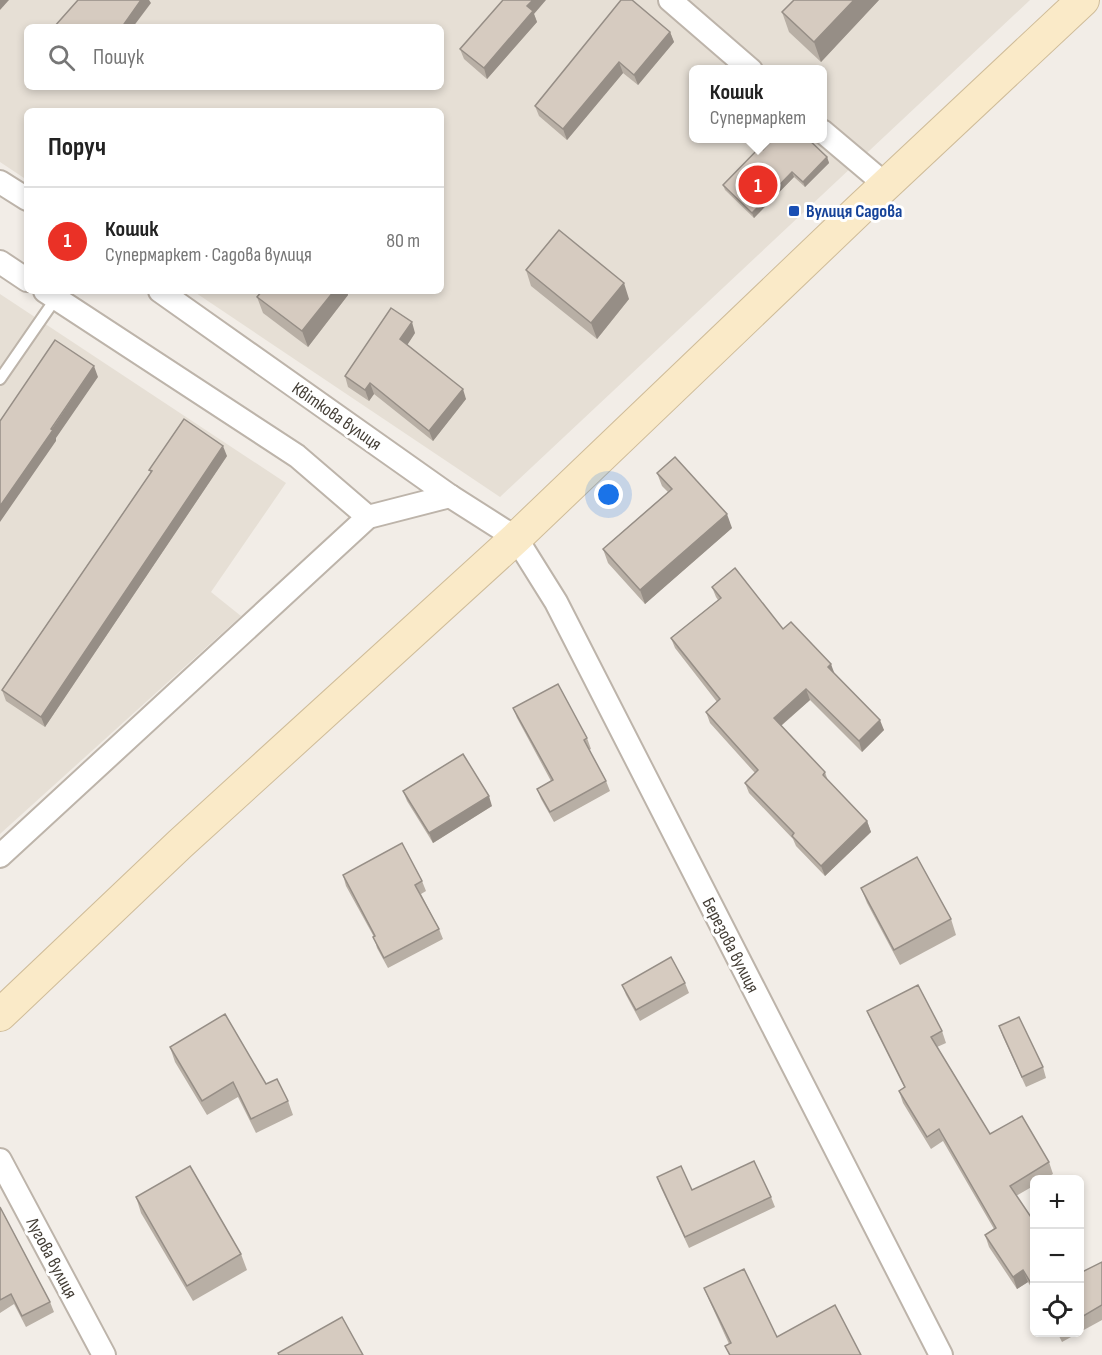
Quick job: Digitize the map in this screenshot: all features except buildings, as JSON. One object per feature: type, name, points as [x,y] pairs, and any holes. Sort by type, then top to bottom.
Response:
[{"type":"street","points":[[670,0],[746,65]]},
{"type":"street","points":[[0,1015],[180,844],[516,538],[1083,0]]},
{"type":"street","points":[[827,135],[886,185]]},
{"type":"street","points":[[0,182],[24,197]]},
{"type":"street","points":[[0,262],[24,278]]},
{"type":"street","name":"Квіткова вулиця","points":[[164,294],[450,496],[516,538]]},
{"type":"street","points":[[50,295],[297,456],[368,517]]},
{"type":"street","points":[[0,856],[368,517],[450,496]]},
{"type":"street","name":"Березова вулиця","points":[[516,538],[556,602],[941,1355]]},
{"type":"street","name":"Лугова вулиця","points":[[0,1160],[104,1355]]},
{"type":"lane","points":[[0,379],[50,295]]},
{"type":"shaded area","points":[[0,0],[1030,0],[500,497],[197,294],[444,294],[444,108],[24,108],[24,178],[0,162]]},
{"type":"shaded area","points":[[0,294],[286,483],[211,592],[241,616],[0,834]]},
{"type":"place","name":"Кошик","points":[[758,185]]},
{"type":"place","name":"Вулиця Садова","points":[[794,211]]}]
